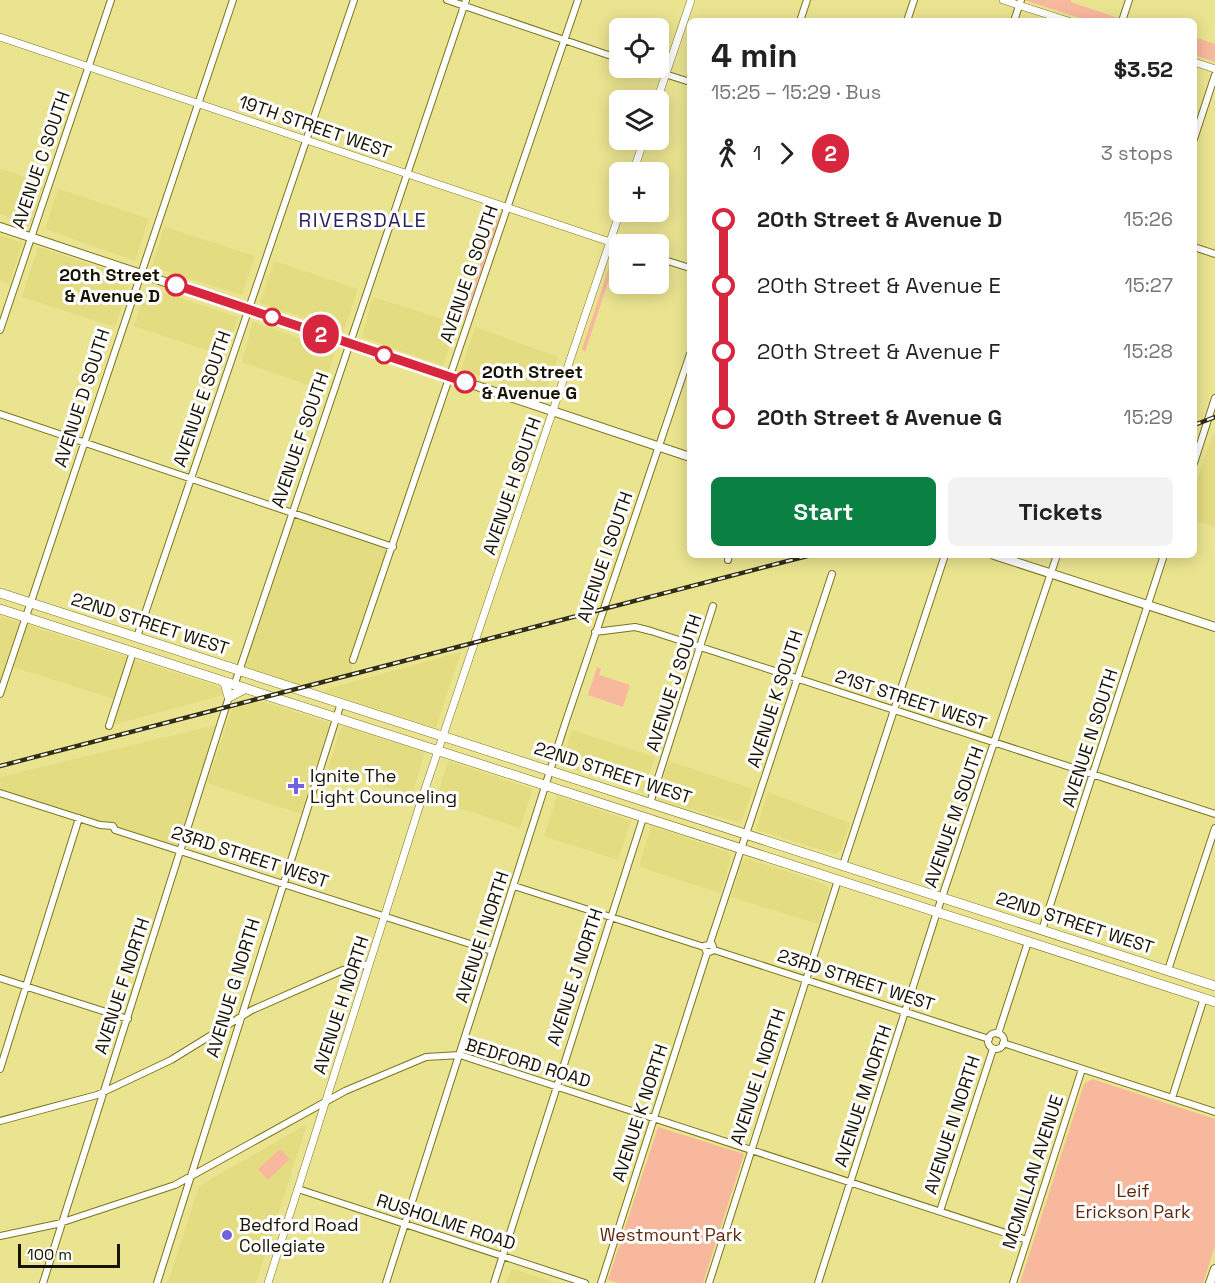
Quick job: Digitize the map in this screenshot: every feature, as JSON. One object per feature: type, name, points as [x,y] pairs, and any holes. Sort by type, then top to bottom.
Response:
[{"type":"main road","points":[[0,227],[687,456]]},
{"type":"main road","points":[[1003,558],[1215,627]]},
{"type":"main road","name":"22ND STREET WEST","points":[[0,592],[1215,986]]},
{"type":"main road","name":"22ND STREET WEST","points":[[0,609],[838,880],[936,915],[1215,1002]]},
{"type":"main road","points":[[229,684],[229,698]]},
{"type":"main road","points":[[229,698],[244,689]]},
{"type":"main road","points":[[1210,1283],[1215,1269]]},
{"type":"street","name":"AVENUE C SOUTH","points":[[0,330],[111,0]]},
{"type":"street","name":"AVENUE D SOUTH","points":[[0,694],[233,0]]},
{"type":"street","name":"AVENUE E SOUTH","points":[[137,637],[354,0]]},
{"type":"street","points":[[447,0],[465,3],[609,55]]},
{"type":"street","name":"AVENUE G SOUTH","points":[[353,660],[578,0]]},
{"type":"street","points":[[669,65],[691,0]]},
{"type":"street","points":[[801,18],[807,0]]},
{"type":"street","points":[[908,18],[914,0]]},
{"type":"street","points":[[1003,0],[1020,3],[1060,18]]},
{"type":"street","points":[[1123,18],[1129,0]]},
{"type":"street","name":"AVENUE F SOUTH","points":[[229,684],[239,669],[405,173],[465,3]]},
{"type":"street","points":[[1015,18],[1020,3]]},
{"type":"street","name":"19TH STREET WEST","points":[[0,37],[609,242]]},
{"type":"street","points":[[1197,63],[1215,69]]},
{"type":"street","points":[[669,75],[687,81]]},
{"type":"street","points":[[1197,130],[1215,75]]},
{"type":"street","name":"AVENUE H SOUTH","points":[[443,736],[609,245]]},
{"type":"street","points":[[1197,249],[1215,254]]},
{"type":"street","points":[[669,261],[687,267]]},
{"type":"street","name":"AVENUE I SOUTH","points":[[551,771],[595,632],[687,363]]},
{"type":"street","points":[[1197,454],[1215,398]]},
{"type":"street","points":[[0,414],[393,547]]},
{"type":"street","points":[[843,865],[944,558]]},
{"type":"street","name":"AVENUE M SOUTH","points":[[936,915],[944,898],[1056,558]]},
{"type":"street","name":"AVENUE N SOUTH","points":[[1042,930],[1163,558]]},
{"type":"street","name":"AVENUE K SOUTH","points":[[746,834],[832,574]]},
{"type":"street","name":"AVENUE J SOUTH","points":[[650,803],[713,606]]},
{"type":"street","name":"21ST STREET WEST","points":[[595,632],[635,627],[1215,814]]},
{"type":"street","points":[[109,726],[133,652]]},
{"type":"street","name":"AVENUE F NORTH","points":[[43,1283],[229,698]]},
{"type":"street","name":"AVENUE G NORTH","points":[[157,1283],[341,703]]},
{"type":"street","name":"AVENUE H NORTH","points":[[268,1283],[443,736]]},
{"type":"street","name":"AVENUE I NORTH","points":[[386,1283],[551,771]]},
{"type":"street","name":"23RD STREET WEST","points":[[0,793],[79,818],[113,826],[114,830],[492,951]]},
{"type":"street","points":[[0,1069],[79,818]]},
{"type":"street","name":"AVENUE J NORTH","points":[[494,1283],[643,818]]},
{"type":"street","points":[[1168,970],[1215,828]]},
{"type":"street","name":"AVENUE K NORTH","points":[[601,1283],[746,834]]},
{"type":"street","name":"AVENUE L NORTH","points":[[709,1283],[838,880]]},
{"type":"street","name":"23RD STREET WEST","points":[[514,886],[988,1039]]},
{"type":"street","name":"AVENUE M NORTH","points":[[818,1283],[936,915]]},
{"type":"street","points":[[998,1034],[1003,1038],[1003,1043],[1000,1048],[993,1048],[989,1045],[988,1039],[998,1034],[1028,942]]},
{"type":"street","points":[[0,1121],[105,1091],[171,1060],[240,1017],[343,970],[369,964]]},
{"type":"street","points":[[0,978],[128,1018]]},
{"type":"street","points":[[1172,1098],[1204,998]]},
{"type":"street","points":[[1003,1043],[1215,1112]]},
{"type":"street","name":"AVENUE N NORTH","points":[[940,1211],[993,1048]]},
{"type":"street","name":"BEDFORD ROAD","points":[[0,1236],[63,1221],[191,1177],[326,1100],[426,1057],[460,1054],[1027,1240]]},
{"type":"street","name":"MCMILLAN AVENUE","points":[[1013,1283],[1082,1069]]},
{"type":"street","name":"RUSHOLME ROAD","points":[[298,1189],[585,1283]]},
{"type":"shaded area","points":[[0,169],[44,183],[30,225],[0,214]]},
{"type":"shaded area","points":[[58,189],[149,219],[135,261],[45,229]]},
{"type":"shaded area","points":[[164,227],[255,256],[242,295],[152,267]]},
{"type":"shaded area","points":[[0,235],[23,243],[9,284],[0,281]]},
{"type":"shaded area","points":[[38,247],[124,276],[129,286],[115,327],[22,297]]},
{"type":"shaded area","points":[[274,261],[358,289],[344,331],[260,303]]},
{"type":"shaded area","points":[[147,287],[238,317],[225,356],[134,326]]},
{"type":"shaded area","points":[[373,297],[457,324],[443,366],[362,337]]},
{"type":"shaded area","points":[[253,322],[335,351],[323,390],[242,362]]},
{"type":"shaded area","points":[[475,327],[558,357],[545,396],[461,370]]},
{"type":"shaded area","points":[[1215,434],[1215,527],[1197,521],[1197,480],[1212,436]]},
{"type":"shaded area","points":[[291,513],[393,547],[353,660],[351,675],[296,688],[239,669]]},
{"type":"shaded area","points":[[0,616],[222,688],[223,695],[109,726],[117,700],[10,666],[0,694]]},
{"type":"shaded area","points":[[461,652],[436,728],[324,692],[327,689]]},
{"type":"shaded area","points":[[261,701],[330,723],[301,814],[207,783],[232,709]]},
{"type":"shaded area","points":[[216,725],[179,846],[0,790],[0,777]]},
{"type":"shaded area","points":[[343,726],[425,752],[412,795],[328,769]]},
{"type":"shaded area","points":[[572,730],[655,757],[643,792],[561,765]]},
{"type":"shaded area","points":[[448,761],[533,789],[520,828],[436,800]]},
{"type":"shaded area","points":[[669,761],[753,789],[742,820],[738,822],[656,800]]},
{"type":"shaded area","points":[[768,792],[850,823],[841,850],[835,854],[756,830]]},
{"type":"shaded area","points":[[557,796],[631,821],[618,860],[544,836]]},
{"type":"shaded area","points":[[651,826],[728,852],[731,859],[720,893],[639,867]]},
{"type":"shaded area","points":[[746,858],[827,885],[829,890],[818,924],[731,897],[742,862]]},
{"type":"shaded area","name":"Bedford Road Collegiate","points":[[307,1124],[256,1283],[168,1283],[199,1186]]},
{"type":"shaded area","points":[[512,1269],[557,1283],[505,1283]]},
{"type":"green space","points":[[1024,0],[1071,0],[1071,2],[1118,18],[1080,18]]},
{"type":"green space","points":[[1197,38],[1215,44],[1215,62],[1197,56]]},
{"type":"green space","points":[[497,215],[500,215],[465,318],[462,318]]},
{"type":"green space","points":[[609,267],[609,279],[585,352],[582,349]]},
{"type":"green space","points":[[597,667],[601,669],[599,675],[630,685],[623,707],[588,695]]},
{"type":"green space","name":"Leif Erickson Park","points":[[1092,1079],[1215,1119],[1215,1246],[1203,1283],[1020,1283],[1084,1084]]},
{"type":"green space","name":"Westmount Park","points":[[658,1127],[744,1154],[703,1283],[619,1283],[608,1280]]},
{"type":"green space","points":[[280,1149],[290,1159],[268,1180],[258,1169]]},
{"type":"railway","points":[[1197,424],[1215,417]]},
{"type":"railway","points":[[0,766],[799,558]]},
{"type":"bus line","name":"2","points":[[176,285],[465,382]]},
{"type":"place","name":"20th Street & Avenue D","points":[[176,285]]},
{"type":"place","name":"20th Street & Avenue G","points":[[465,382]]},
{"type":"place","name":"Ignite The Light Counceling","points":[[296,786]]},
{"type":"place","name":"Bedford Road Collegiate","points":[[227,1235]]},
{"type":"district","name":"RIVERSDALE","points":[[363,220]]}]
